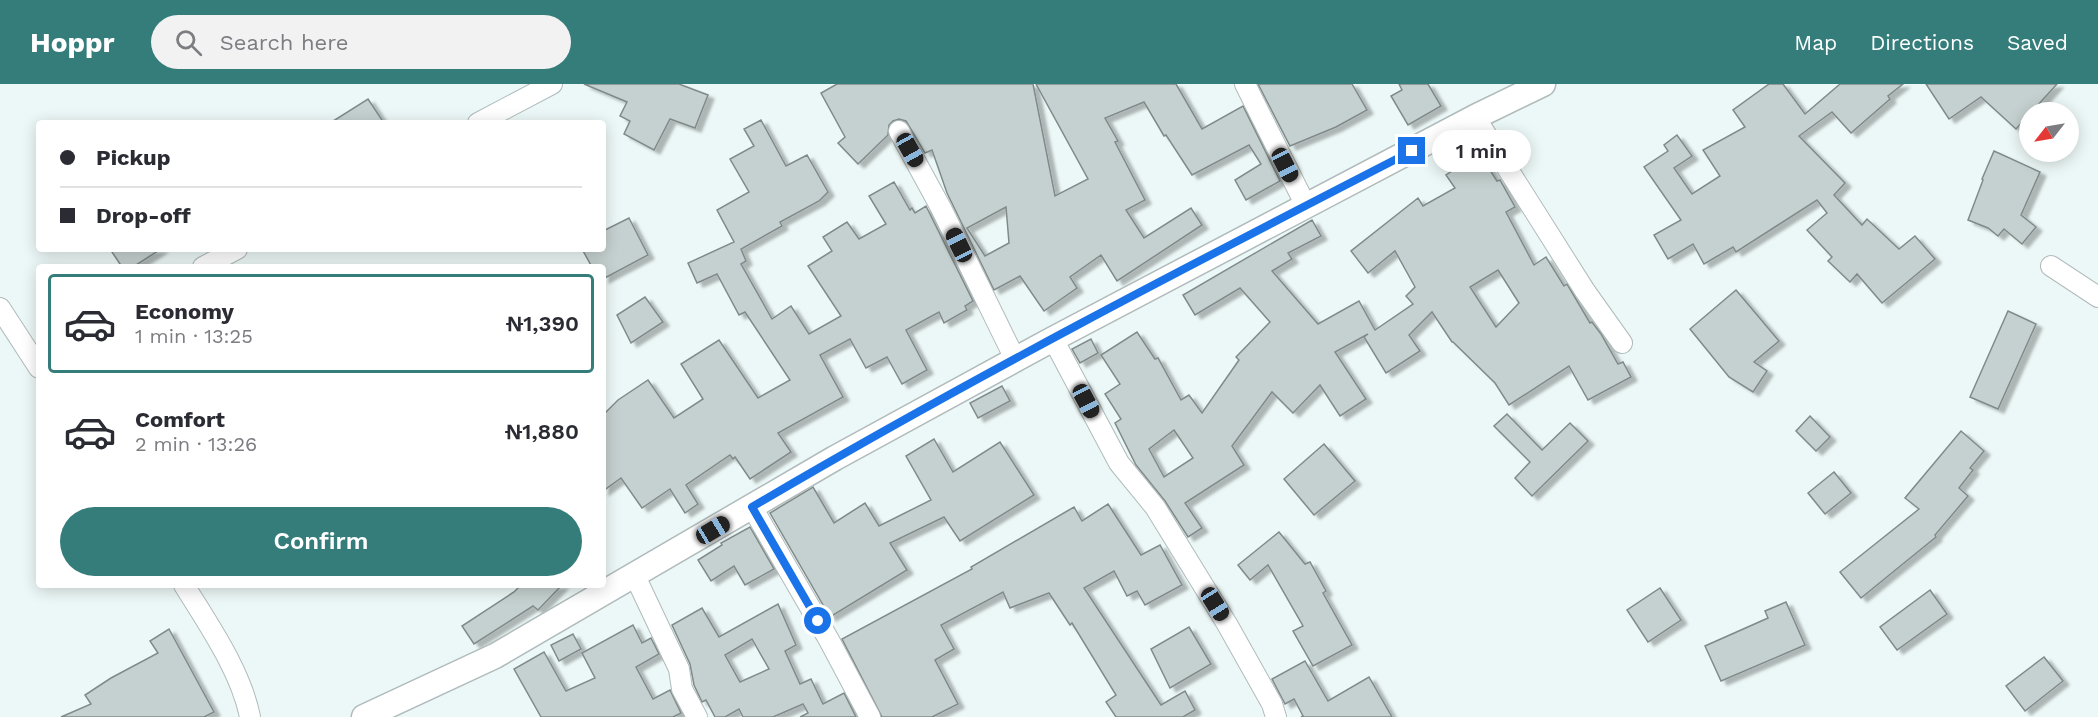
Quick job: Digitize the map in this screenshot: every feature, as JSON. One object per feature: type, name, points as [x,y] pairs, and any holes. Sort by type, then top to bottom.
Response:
[{"type":"street","points":[[484,120],[552,84]]},
{"type":"street","points":[[1245,84],[1306,206]]},
{"type":"street","points":[[364,717],[495,656],[835,458],[1015,359],[1475,117],[1543,84]]},
{"type":"street","points":[[1475,117],[1585,291],[1622,343]]},
{"type":"street","points":[[900,131],[941,208],[1015,359]]},
{"type":"street","points":[[209,264],[231,252]]},
{"type":"street","points":[[2051,266],[2098,297]]},
{"type":"street","points":[[0,308],[5,330],[36,359]]},
{"type":"street","points":[[1053,339],[1119,463],[1155,507],[1173,536],[1227,624],[1272,704],[1276,717]]},
{"type":"street","points":[[752,507],[829,640],[870,717]]},
{"type":"street","points":[[635,576],[679,669],[682,689],[697,717]]},
{"type":"street","points":[[186,588],[221,644],[236,676],[250,717]]},
{"type":"building","points":[[584,84],[679,84],[708,95],[695,128],[670,119],[654,150],[624,134],[630,121],[620,116],[627,102]]},
{"type":"building","points":[[837,84],[1033,84],[1055,196],[1088,179],[1036,84],[1176,84],[1202,129],[1243,106],[1280,181],[1246,200],[1235,180],[1261,164],[1249,145],[1192,175],[1166,135],[1164,136],[1144,102],[1105,118],[1145,200],[1126,210],[1144,238],[1191,208],[1202,225],[1117,281],[1101,255],[1070,277],[1077,288],[1044,311],[1020,276],[994,290],[947,193],[932,150],[925,153],[906,121],[899,119],[893,121],[889,125],[888,135],[858,164],[838,143],[845,137],[821,93]],"holes":[[[1006,207],[1009,243],[985,256],[967,228]]]},
{"type":"building","points":[[1258,84],[1352,84],[1367,110],[1336,127],[1290,146]]},
{"type":"building","points":[[1399,84],[1428,84],[1441,106],[1408,125],[1391,96],[1402,90]]},
{"type":"building","points":[[1769,84],[1783,84],[1805,114],[1840,84],[1903,84],[1888,96],[1890,99],[1851,133],[1832,112],[1799,136],[1845,183],[1834,195],[1862,225],[1867,219],[1899,249],[1915,236],[1935,259],[1882,303],[1857,274],[1850,282],[1828,261],[1832,257],[1807,230],[1827,213],[1817,200],[1736,252],[1733,247],[1704,264],[1693,244],[1668,259],[1654,235],[1681,220],[1644,167],[1668,151],[1664,145],[1677,135],[1692,156],[1674,168],[1692,194],[1720,176],[1703,150],[1745,127],[1733,110]]},
{"type":"building","points":[[1926,84],[2057,84],[2041,102],[2019,102],[2019,126],[2016,129],[1981,97],[1949,119]]},
{"type":"building","points":[[368,99],[382,120],[335,120]]},
{"type":"building","points":[[761,120],[786,166],[807,155],[828,192],[819,201],[780,222],[782,226],[741,249],[746,261],[741,264],[772,319],[791,306],[809,334],[841,316],[808,266],[832,251],[823,237],[847,222],[859,239],[886,224],[869,196],[894,182],[910,210],[912,208],[915,213],[926,206],[973,301],[965,306],[967,310],[944,323],[939,312],[906,330],[927,370],[902,384],[887,357],[866,368],[850,339],[820,355],[843,397],[778,433],[791,452],[750,479],[735,457],[733,459],[730,455],[686,485],[698,504],[685,513],[670,489],[642,508],[621,478],[606,489],[606,412],[618,400],[648,380],[674,418],[703,399],[681,364],[719,340],[758,398],[790,380],[745,312],[739,315],[717,274],[697,283],[688,263],[734,242],[717,210],[749,192],[730,159],[754,146],[744,129]]},
{"type":"building","points":[[1994,151],[2040,172],[2021,215],[2036,227],[2022,244],[2004,229],[1998,236],[1988,228],[1968,220]]},
{"type":"building","points":[[1479,153],[1497,181],[1500,180],[1515,207],[1506,212],[1534,265],[1546,257],[1564,286],[1567,284],[1590,323],[1592,322],[1601,334],[1618,364],[1623,362],[1631,377],[1588,400],[1569,366],[1509,405],[1495,383],[1452,342],[1432,312],[1409,335],[1420,351],[1386,373],[1364,337],[1368,334],[1335,352],[1366,399],[1340,416],[1320,385],[1293,413],[1272,392],[1232,446],[1244,465],[1185,503],[1202,528],[1188,537],[1165,501],[1136,465],[1115,423],[1121,419],[1105,394],[1120,384],[1101,355],[1137,332],[1155,359],[1158,358],[1181,400],[1189,395],[1202,413],[1239,360],[1236,357],[1270,322],[1240,288],[1195,315],[1183,295],[1312,220],[1321,236],[1288,253],[1292,259],[1272,271],[1318,324],[1359,301],[1375,330],[1413,304],[1406,296],[1415,287],[1395,251],[1368,273],[1351,251],[1418,198],[1423,206],[1455,188],[1446,175]],"holes":[[[1498,270],[1519,303],[1496,327],[1470,287]],[[1174,430],[1193,458],[1164,477],[1149,449]]]},
{"type":"building","points":[[629,218],[648,255],[606,277],[606,264],[590,264],[584,252],[606,252],[606,230]]},
{"type":"building","points":[[112,252],[156,252],[138,264],[120,264]]},
{"type":"building","points":[[1736,290],[1779,341],[1754,362],[1767,371],[1753,392],[1729,377],[1690,329]]},
{"type":"building","points":[[645,297],[663,322],[631,343],[617,315]]},
{"type":"building","points":[[2008,311],[2036,324],[1998,409],[1970,397]]},
{"type":"building","points":[[1091,339],[1098,353],[1080,363],[1072,349]]},
{"type":"building","points":[[1002,386],[1010,401],[978,418],[970,403]]},
{"type":"building","points":[[1507,414],[1542,450],[1570,423],[1588,441],[1532,496],[1515,478],[1530,462],[1494,426]]},
{"type":"building","points":[[1810,416],[1830,437],[1816,451],[1796,431]]},
{"type":"building","points":[[1961,431],[1984,451],[1970,468],[1973,470],[1959,488],[1968,496],[1935,535],[1936,537],[1861,598],[1840,572],[1919,509],[1905,498]]},
{"type":"building","points":[[934,439],[953,472],[1000,442],[1034,495],[960,541],[944,517],[890,543],[907,570],[830,617],[770,513],[813,487],[834,523],[865,503],[879,526],[931,500],[906,456]]},
{"type":"building","points":[[1324,444],[1355,481],[1314,515],[1284,479]]},
{"type":"building","points":[[1834,472],[1851,493],[1825,514],[1808,493]]},
{"type":"building","points":[[1108,504],[1141,555],[1160,545],[1182,585],[1145,605],[1137,591],[1127,596],[1114,571],[1084,588],[1161,705],[1185,691],[1195,710],[1183,717],[1116,717],[1106,702],[1116,695],[1072,623],[1070,625],[1049,593],[1010,608],[1003,592],[941,625],[954,649],[935,660],[958,704],[932,717],[882,717],[842,639],[972,569],[971,567],[1074,507],[1082,521]]},
{"type":"building","points":[[750,527],[774,569],[745,585],[734,566],[711,581],[698,560],[722,545],[721,543]]},
{"type":"building","points":[[1279,532],[1305,564],[1310,562],[1326,591],[1323,593],[1352,645],[1313,666],[1293,631],[1303,626],[1268,565],[1250,580],[1238,565]]},
{"type":"building","points":[[518,588],[559,588],[538,610],[533,606],[474,644],[462,626]]},
{"type":"building","points":[[1660,588],[1681,620],[1648,642],[1627,610]]},
{"type":"building","points":[[1930,590],[1947,614],[1897,650],[1880,627]]},
{"type":"building","points":[[1786,602],[1805,645],[1721,681],[1705,646],[1768,618],[1765,611]]},
{"type":"building","points":[[778,604],[796,645],[785,651],[800,684],[811,679],[823,704],[844,693],[856,717],[800,717],[808,713],[803,704],[773,717],[743,717],[739,709],[725,717],[715,717],[706,700],[702,702],[694,685],[690,664],[672,625],[702,608],[719,637]],"holes":[[[752,639],[769,669],[740,682],[725,655]]]},
{"type":"building","points":[[633,625],[642,643],[651,638],[659,654],[636,667],[653,699],[670,690],[681,713],[673,717],[541,717],[514,669],[544,652],[566,691],[595,678],[582,653]]},
{"type":"building","points":[[1189,627],[1211,664],[1170,688],[1151,649]]},
{"type":"building","points":[[169,629],[214,712],[204,717],[61,717],[91,704],[85,695],[158,653],[150,641]]},
{"type":"building","points":[[573,634],[581,649],[559,661],[551,645]]},
{"type":"building","points":[[2044,657],[2063,681],[2025,711],[2006,686]]},
{"type":"building","points":[[1305,661],[1328,701],[1369,677],[1392,717],[1301,717],[1303,716],[1294,699],[1285,704],[1272,679]]},
{"type":"route","points":[[818,621],[752,507],[835,458],[1053,339],[1412,151]]}]
